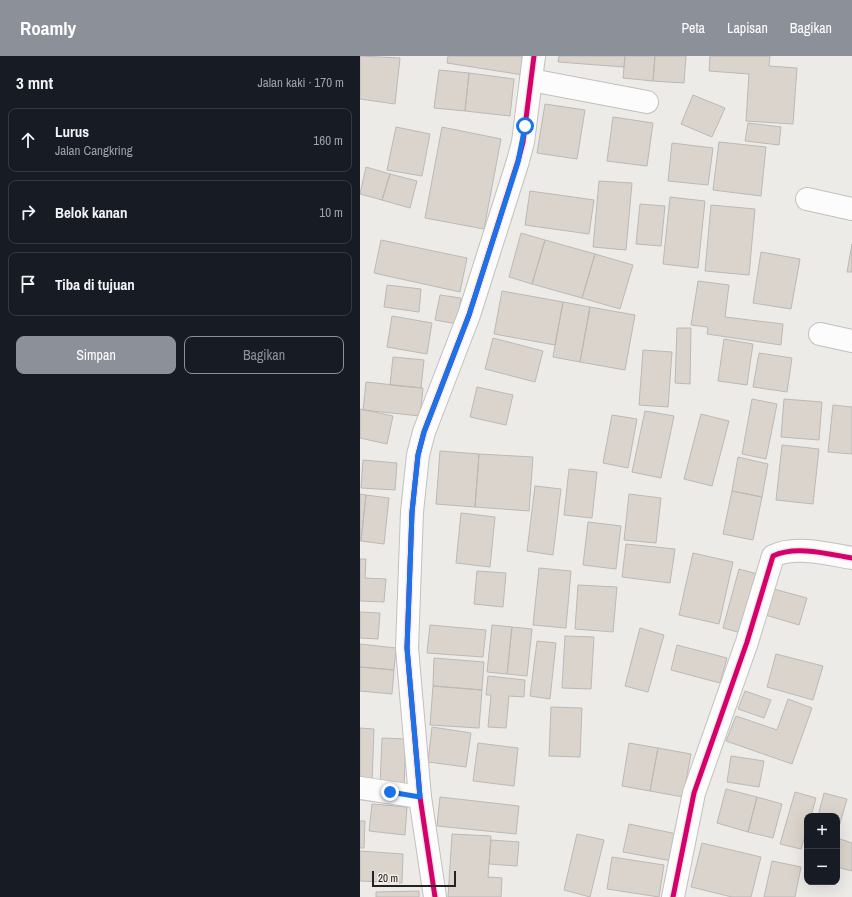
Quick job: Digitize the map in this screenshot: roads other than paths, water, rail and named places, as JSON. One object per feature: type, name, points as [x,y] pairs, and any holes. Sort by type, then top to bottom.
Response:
[{"type":"street","points":[[435,897],[420,797],[407,648],[412,512],[418,455],[424,432],[469,315],[518,162],[523,142],[534,56]]},
{"type":"street","points":[[531,80],[647,102]]},
{"type":"street","points":[[807,199],[852,209]]},
{"type":"street","points":[[820,334],[852,341]]},
{"type":"street","points":[[673,897],[694,793],[747,642],[773,556],[782,551],[818,552],[852,558]]},
{"type":"street","points":[[360,788],[420,797]]}]
